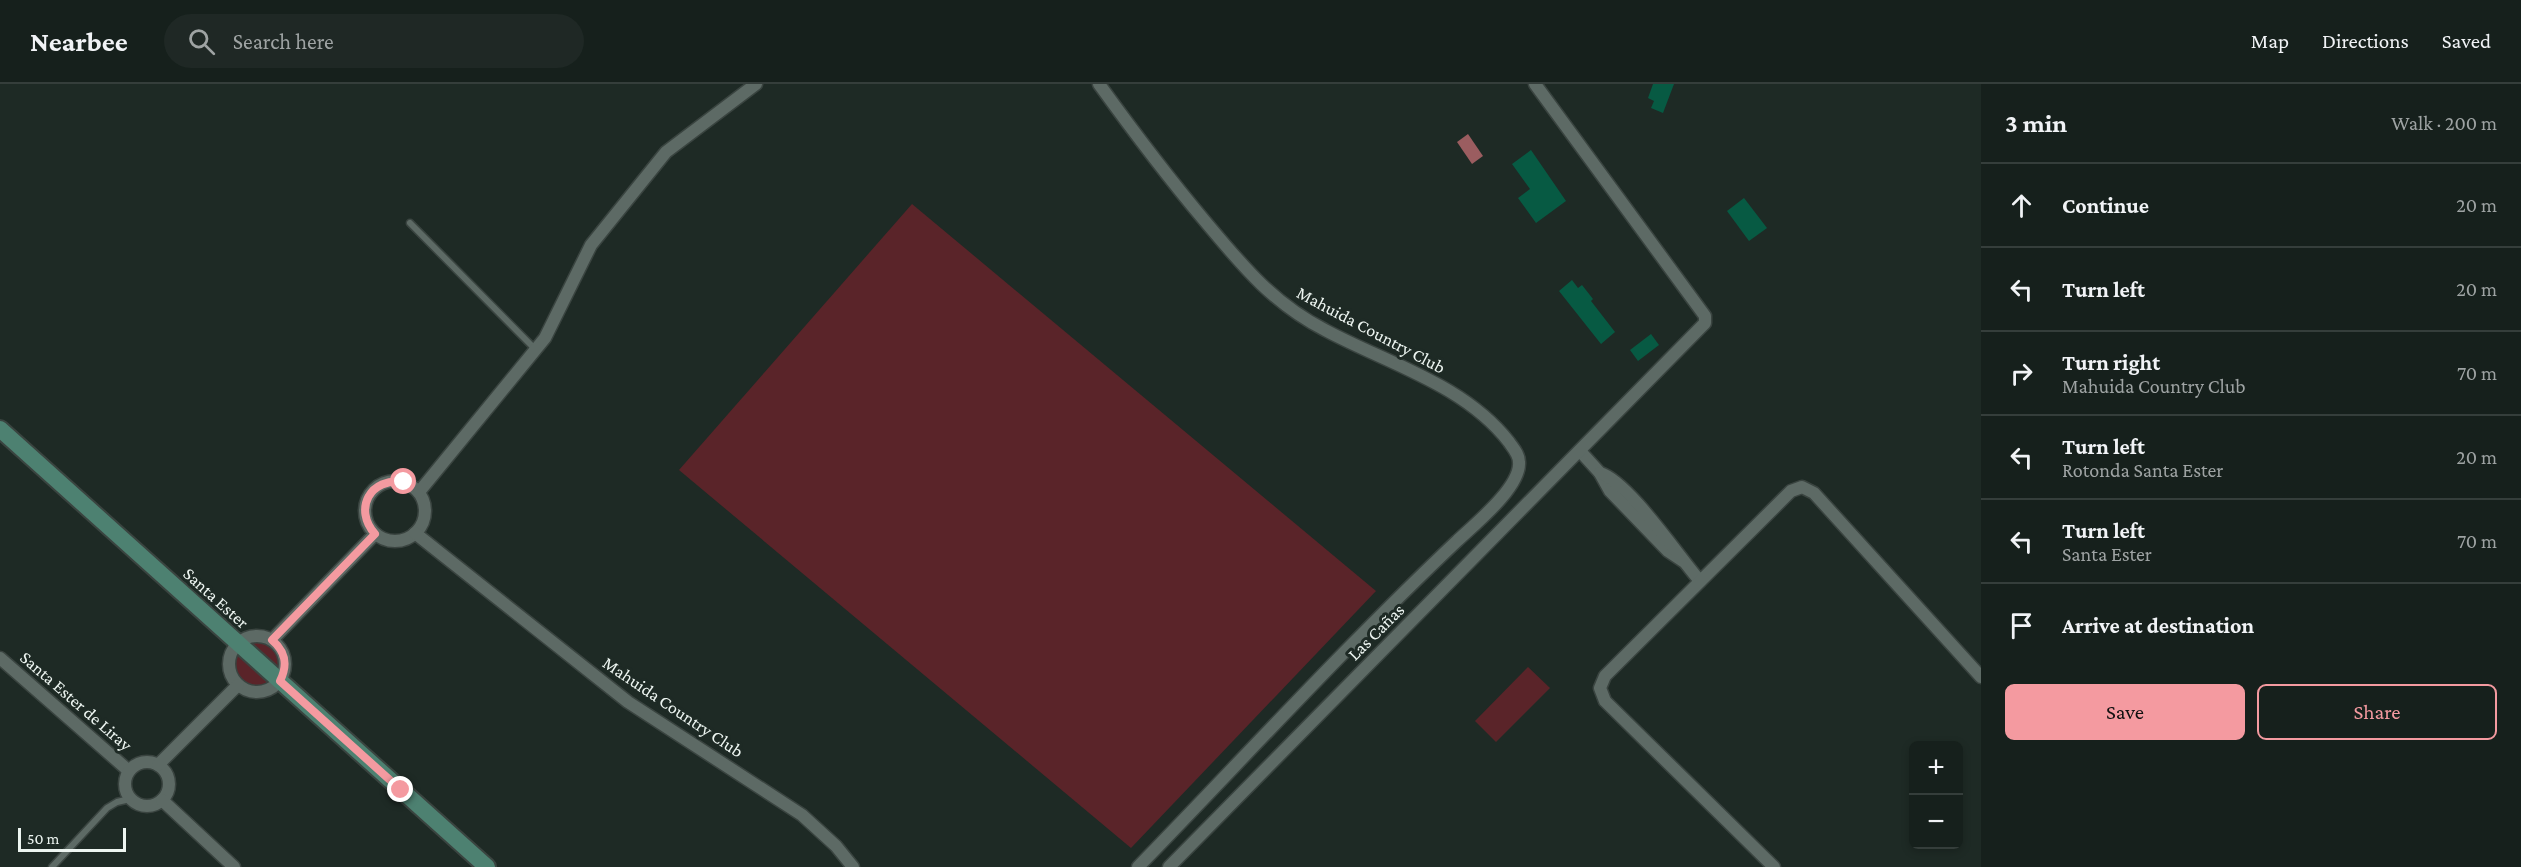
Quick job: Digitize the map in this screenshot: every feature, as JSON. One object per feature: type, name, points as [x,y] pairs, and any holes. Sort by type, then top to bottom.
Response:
[{"type":"street","points":[[419,492],[545,338],[591,245],[666,152],[756,84]]},
{"type":"street","name":"Mahuida Country Club","points":[[1099,84],[1158,165],[1245,270],[1265,289],[1287,308],[1323,329],[1419,375],[1458,397],[1502,434],[1516,452],[1519,461],[1517,478],[1488,511],[1419,577],[1138,867]]},
{"type":"street","name":"Las Cañas","points":[[1169,867],[1705,323],[1706,319],[1535,84]]},
{"type":"street","name":"Santa Ester","points":[[0,429],[487,867]]},
{"type":"street","points":[[1580,451],[1600,473],[1610,491],[1668,551],[1683,561],[1700,581]]},
{"type":"street","points":[[394,480],[404,482],[419,492],[425,509],[421,526],[415,533],[408,538],[391,541],[375,534],[369,527],[365,510],[371,493],[377,486],[394,480]]},
{"type":"street","points":[[1774,867],[1605,701],[1601,693],[1601,684],[1605,676],[1791,491],[1806,488],[1814,493],[1981,677]]},
{"type":"street","name":"Mahuida Country Club","points":[[415,533],[628,702],[802,814],[836,846],[853,867]]},
{"type":"street","points":[[272,640],[375,534]]},
{"type":"street","points":[[254,636],[264,636],[272,640],[279,646],[286,664],[280,681],[273,688],[255,693],[238,685],[229,669],[232,651],[237,644],[254,636]]},
{"type":"street","name":"Santa Ester de Liray","points":[[0,658],[129,771]]},
{"type":"street","points":[[158,765],[238,685]]},
{"type":"street","points":[[152,762],[158,765],[163,769],[169,781],[166,795],[157,804],[142,806],[130,798],[125,785],[129,771],[139,763],[152,762]]},
{"type":"street","points":[[162,800],[234,867]]},
{"type":"lane","points":[[410,223],[536,350]]},
{"type":"lane","points":[[52,867],[107,808],[130,798]]},
{"type":"shaded area","points":[[1468,134],[1483,156],[1472,164],[1457,142]]},
{"type":"shaded area","points":[[912,204],[1376,591],[1131,848],[679,470]]},
{"type":"shaded area","points":[[258,641],[274,648],[281,664],[274,680],[258,687],[242,680],[235,664],[242,648]]},
{"type":"shaded area","points":[[1528,667],[1550,688],[1496,742],[1475,721]]},
{"type":"building","points":[[1653,84],[1674,84],[1663,113],[1651,108],[1654,101],[1648,98]]},
{"type":"building","points":[[1531,150],[1566,201],[1536,223],[1518,198],[1530,189],[1512,164]]},
{"type":"building","points":[[1744,198],[1767,228],[1749,241],[1727,211]]},
{"type":"building","points":[[1572,280],[1578,288],[1582,285],[1593,299],[1591,301],[1615,332],[1601,344],[1559,291]]},
{"type":"building","points":[[1651,334],[1659,345],[1638,361],[1630,350]]},
{"type":"route","points":[[401,790],[280,681],[286,664],[284,654],[272,640],[375,534],[369,527],[365,510],[366,501],[371,493],[377,486],[386,482],[394,480],[404,482]]}]
